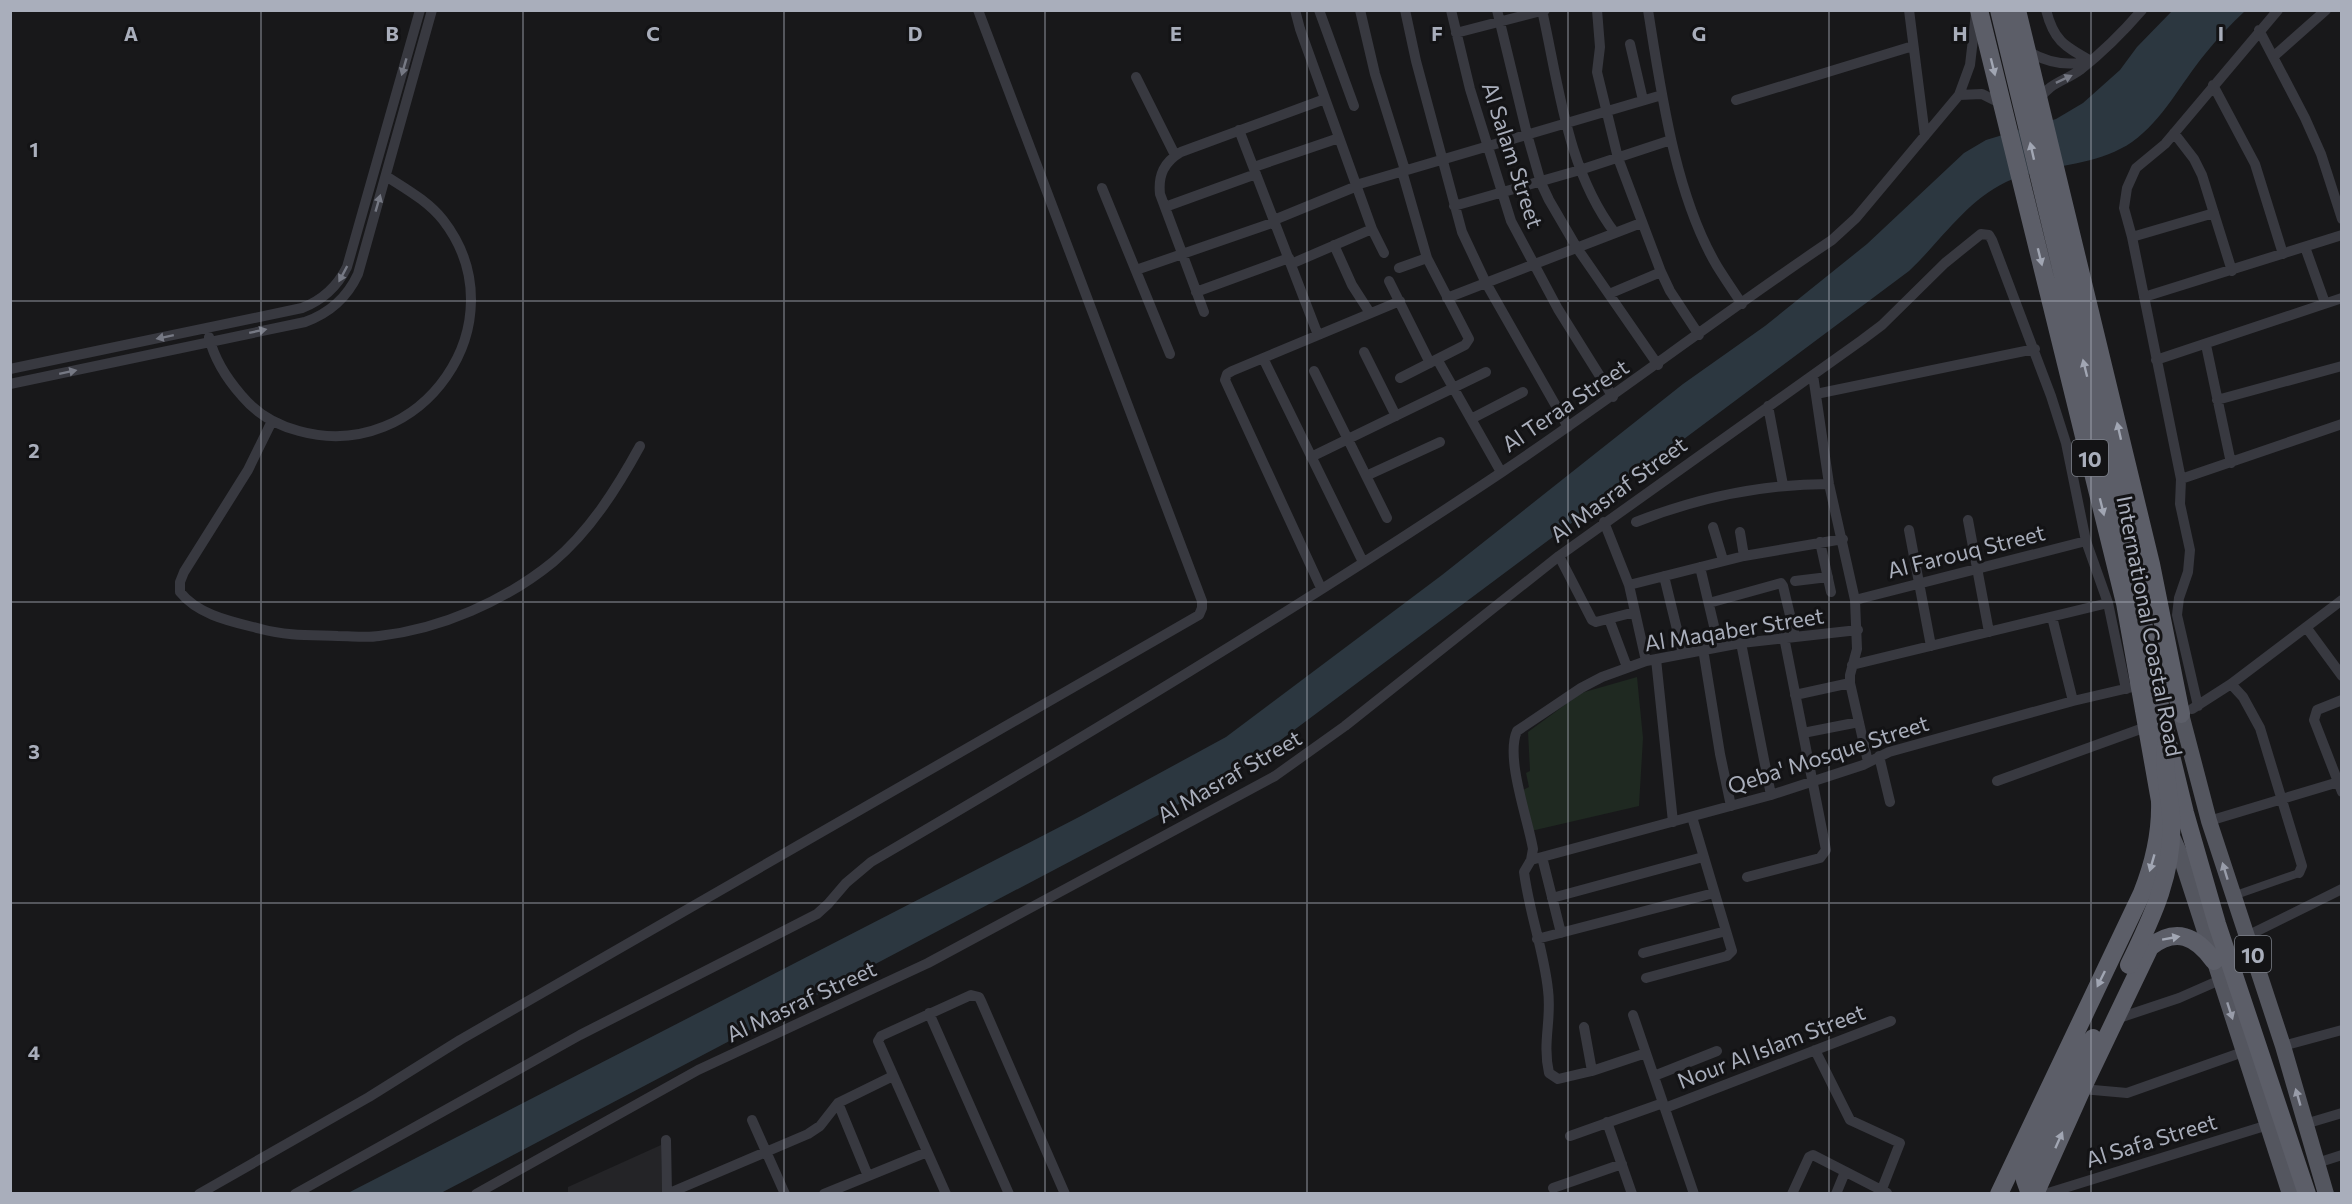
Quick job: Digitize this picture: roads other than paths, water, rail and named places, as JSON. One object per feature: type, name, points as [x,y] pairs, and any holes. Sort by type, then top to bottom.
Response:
[{"type":"highway","name":"International Coastal Road","points":[[1978,10],[2119,576],[2131,630],[2132,687],[2146,726],[2160,801],[2161,819],[2154,856],[2142,893],[2000,1194]]},
{"type":"highway","points":[[1998,10],[2137,588],[2167,739],[2222,961],[2307,1194]]},
{"type":"highway","name":"International Coastal Road","points":[[2017,10],[2151,564],[2181,714]]},
{"type":"highway","points":[[2030,1194],[2025,1180],[2029,1165],[2154,913],[2168,866],[2171,817],[2164,768],[2167,739]]},
{"type":"highway","name":"10","points":[[2035,1194],[2150,947],[2168,937],[2190,938],[2222,961]]},
{"type":"main road","name":"10","points":[[2181,714],[2209,821],[2283,1046],[2326,1194]]},
{"type":"main road","name":"10","points":[[2161,819],[2180,854],[2222,961],[2220,980],[2290,1194]]},
{"type":"street","points":[[10,369],[302,308],[319,301],[338,283],[347,267],[420,10]]},
{"type":"street","points":[[10,384],[305,321],[324,313],[341,300],[358,274],[432,10]]},
{"type":"street","points":[[199,1194],[369,1097],[460,1040],[1199,615],[1202,601],[978,10]]},
{"type":"street","points":[[1295,10],[1372,230],[1384,253]]},
{"type":"street","points":[[1319,10],[1353,106]]},
{"type":"street","points":[[1360,10],[1375,74],[1427,258],[1468,337],[1468,342],[1400,378]]},
{"type":"street","points":[[1405,10],[1465,242],[1568,427]]},
{"type":"street","name":"Al Salam Street","points":[[1451,10],[1487,146],[1511,221],[1585,353],[1613,397]]},
{"type":"street","points":[[1497,10],[1527,134],[1548,200],[1577,248],[1658,365]]},
{"type":"street","points":[[1598,10],[1600,46],[1597,72],[1618,158],[1661,272],[1670,291],[1699,335]]},
{"type":"street","points":[[1648,10],[1671,140],[1700,231],[1716,265],[1742,304]]},
{"type":"street","points":[[1909,10],[1925,136]]},
{"type":"street","name":"Al Teraa Street","points":[[295,1194],[580,1035],[804,921],[822,910],[846,883],[871,862],[1149,695],[1363,562],[1613,397],[1840,234],[1856,218],[1959,95],[1970,65],[1978,10]]},
{"type":"street","points":[[2046,10],[2052,29],[2061,43],[2091,61]]},
{"type":"street","points":[[2039,100],[2052,85],[2091,61],[2142,10]]},
{"type":"street","points":[[2198,706],[2177,615],[2190,550],[2180,504],[2181,479],[2132,237],[2124,208],[2127,188],[2136,168],[2165,144],[2278,10]]},
{"type":"street","points":[[2273,57],[2326,10]]},
{"type":"street","points":[[1456,33],[1543,11],[1567,123],[1580,171],[1594,203],[1615,233]]},
{"type":"street","points":[[2259,30],[2321,154],[2342,219]]},
{"type":"street","points":[[1630,44],[1643,100]]},
{"type":"street","points":[[1736,100],[1913,46]]},
{"type":"street","points":[[2026,50],[2053,62],[2073,64],[2091,61]]},
{"type":"street","points":[[1136,77],[1175,155]]},
{"type":"street","points":[[2213,85],[2255,164],[2283,254]]},
{"type":"street","points":[[1959,95],[1982,94],[2002,105]]},
{"type":"street","points":[[1136,270],[1274,221],[1356,186],[1404,170],[1662,95]]},
{"type":"street","points":[[1204,312],[1160,194],[1161,174],[1165,165],[1175,155],[1325,99]]},
{"type":"street","points":[[1239,130],[1318,335]]},
{"type":"street","points":[[2174,133],[2194,159],[2202,175],[2232,271]]},
{"type":"street","points":[[1165,207],[1339,138]]},
{"type":"street","points":[[1454,206],[1541,183],[1671,140]]},
{"type":"street","points":[[207,328],[210,342],[231,383],[248,403],[272,421],[293,430],[320,436],[348,436],[375,430],[401,420],[424,404],[443,383],[457,360],[466,334],[470,307],[469,280],[462,254],[450,230],[433,209],[386,176]]},
{"type":"street","points":[[1102,188],[1170,354]]},
{"type":"street","points":[[2132,237],[2214,213]]},
{"type":"street","points":[[1447,298],[1641,223]]},
{"type":"street","points":[[1196,292],[1290,261],[1372,230]]},
{"type":"street","name":"Al Masraf Street","points":[[476,1194],[698,1070],[920,967],[1265,781],[1345,726],[1604,522],[1882,325],[1968,243],[1985,234],[1992,240],[2035,349]]},
{"type":"street","points":[[2144,297],[2342,235]]},
{"type":"street","points":[[1334,245],[1353,285],[1370,313]]},
{"type":"street","points":[[2305,247],[2325,303]]},
{"type":"street","points":[[1399,268],[1427,258]]},
{"type":"street","points":[[1609,294],[1661,272]]},
{"type":"street","points":[[1389,281],[1434,361],[1454,388],[1502,472]]},
{"type":"street","points":[[2156,360],[2342,298]]},
{"type":"street","points":[[1321,588],[1226,384],[1227,374],[1400,301]]},
{"type":"street","points":[[2206,345],[2231,463]]},
{"type":"street","points":[[1816,394],[2035,349],[2066,443],[2086,541],[2108,603],[2132,687]]},
{"type":"street","points":[[1364,352],[1396,416]]},
{"type":"street","points":[[1263,358],[1363,562]]},
{"type":"street","points":[[2217,399],[2342,366]]},
{"type":"street","points":[[1314,371],[1386,518]]},
{"type":"street","points":[[1311,457],[1486,372]]},
{"type":"street","points":[[1813,375],[1829,484],[1855,600],[1857,649],[1850,683],[1868,762]]},
{"type":"street","points":[[1471,419],[1522,392]]},
{"type":"street","points":[[1768,406],[1783,485]]},
{"type":"street","points":[[272,421],[248,470],[184,572],[180,582],[180,592],[194,604],[219,617],[277,633],[377,637],[461,615],[513,590],[554,561],[587,525],[622,478],[640,446]]},
{"type":"street","points":[[2181,479],[2342,424]]},
{"type":"street","points":[[1366,476],[1440,442]]},
{"type":"street","points":[[1636,522],[1708,497],[1783,485],[1829,484]]},
{"type":"street","points":[[1968,520],[1989,632]]},
{"type":"street","points":[[1604,522],[1629,585],[1635,612],[1651,660],[1673,822]]},
{"type":"street","points":[[1713,527],[1723,560]]},
{"type":"street","points":[[1909,530],[1931,646]]},
{"type":"street","points":[[1740,532],[1744,556]]},
{"type":"street","points":[[1629,585],[1723,560],[1843,539]]},
{"type":"street","name":"Al Farouq Street","points":[[1855,600],[2086,541]]},
{"type":"street","points":[[1820,542],[1832,592]]},
{"type":"street","points":[[1559,556],[1592,620],[1596,622],[1635,612]]},
{"type":"street","points":[[1700,567],[1719,647]]},
{"type":"street","points":[[1664,576],[1683,654]]},
{"type":"street","points":[[1795,581],[1828,577]]},
{"type":"street","points":[[1709,603],[1782,584],[1795,695],[1826,847],[1825,854],[1820,858],[1747,877]]},
{"type":"street","points":[[2181,714],[2198,706],[2231,684],[2342,600]]},
{"type":"street","points":[[1852,665],[2108,603]]},
{"type":"street","points":[[2052,617],[2073,701]]},
{"type":"street","points":[[1609,619],[1627,667]]},
{"type":"street","points":[[2307,627],[2342,676]]},
{"type":"street","name":"Al Maqaber Street","points":[[1592,1071],[1558,1079],[1549,1073],[1545,1045],[1549,1016],[1548,988],[1524,872],[1531,860],[1533,849],[1518,784],[1513,744],[1517,730],[1581,688],[1627,667],[1703,649],[1858,630]]},
{"type":"street","points":[[1741,643],[1771,795]]},
{"type":"street","points":[[1703,649],[1731,806]]},
{"type":"street","points":[[1795,695],[1850,683]]},
{"type":"street","points":[[2231,684],[2243,697],[2260,728],[2302,866],[2299,873],[2233,896]]},
{"type":"street","name":"Qeba' Mosque Street","points":[[1531,860],[1771,795],[1868,762],[1879,756],[2073,701],[2132,687]]},
{"type":"street","points":[[2209,821],[2340,785],[2314,720],[2317,710],[2342,700]]},
{"type":"street","points":[[1803,733],[1859,722]]},
{"type":"street","points":[[1996,781],[2146,726]]},
{"type":"street","points":[[1879,756],[1890,802]]},
{"type":"street","points":[[1646,978],[1727,956],[1732,948],[1692,817]]},
{"type":"street","points":[[1542,857],[1561,933]]},
{"type":"street","points":[[1552,898],[1703,857]]},
{"type":"street","points":[[2247,936],[2342,889]]},
{"type":"street","points":[[1538,939],[1714,893]]},
{"type":"street","points":[[1643,953],[1726,931]]},
{"type":"street","points":[[2115,1019],[2179,998],[2220,980]]},
{"type":"street","points":[[946,1194],[878,1044],[879,1037],[967,996],[979,997],[1065,1194]]},
{"type":"street","points":[[929,1013],[1009,1194]]},
{"type":"street","points":[[1633,1016],[1694,1194]]},
{"type":"street","name":"Nour Al Islam Street","points":[[1570,1136],[1607,1122],[1664,1106],[1892,1021]]},
{"type":"street","points":[[1584,1027],[1592,1071],[1646,1053]]},
{"type":"street","points":[[2283,1046],[2342,1030]]},
{"type":"street","points":[[1792,1194],[1811,1155],[1883,1192],[1900,1143],[1850,1120],[1815,1050]]},
{"type":"street","points":[[1654,1076],[1717,1051]]},
{"type":"street","points":[[2082,1089],[2127,1093],[2243,1052]]},
{"type":"street","points":[[666,1140],[667,1194],[815,1131],[838,1103],[893,1076]]},
{"type":"street","points":[[838,1103],[868,1176]]},
{"type":"street","points":[[2305,1124],[2342,1113]]},
{"type":"street","points":[[752,1120],[785,1194]]},
{"type":"street","points":[[1607,1122],[1632,1194]]},
{"type":"street","name":"Al Safa Street","points":[[2045,1194],[2268,1125]]},
{"type":"street","points":[[824,1194],[927,1152]]},
{"type":"street","points":[[2317,1163],[2342,1155]]},
{"type":"street","points":[[1553,1188],[1622,1164]]},
{"type":"street","points":[[1836,1194],[1845,1172]]}]
